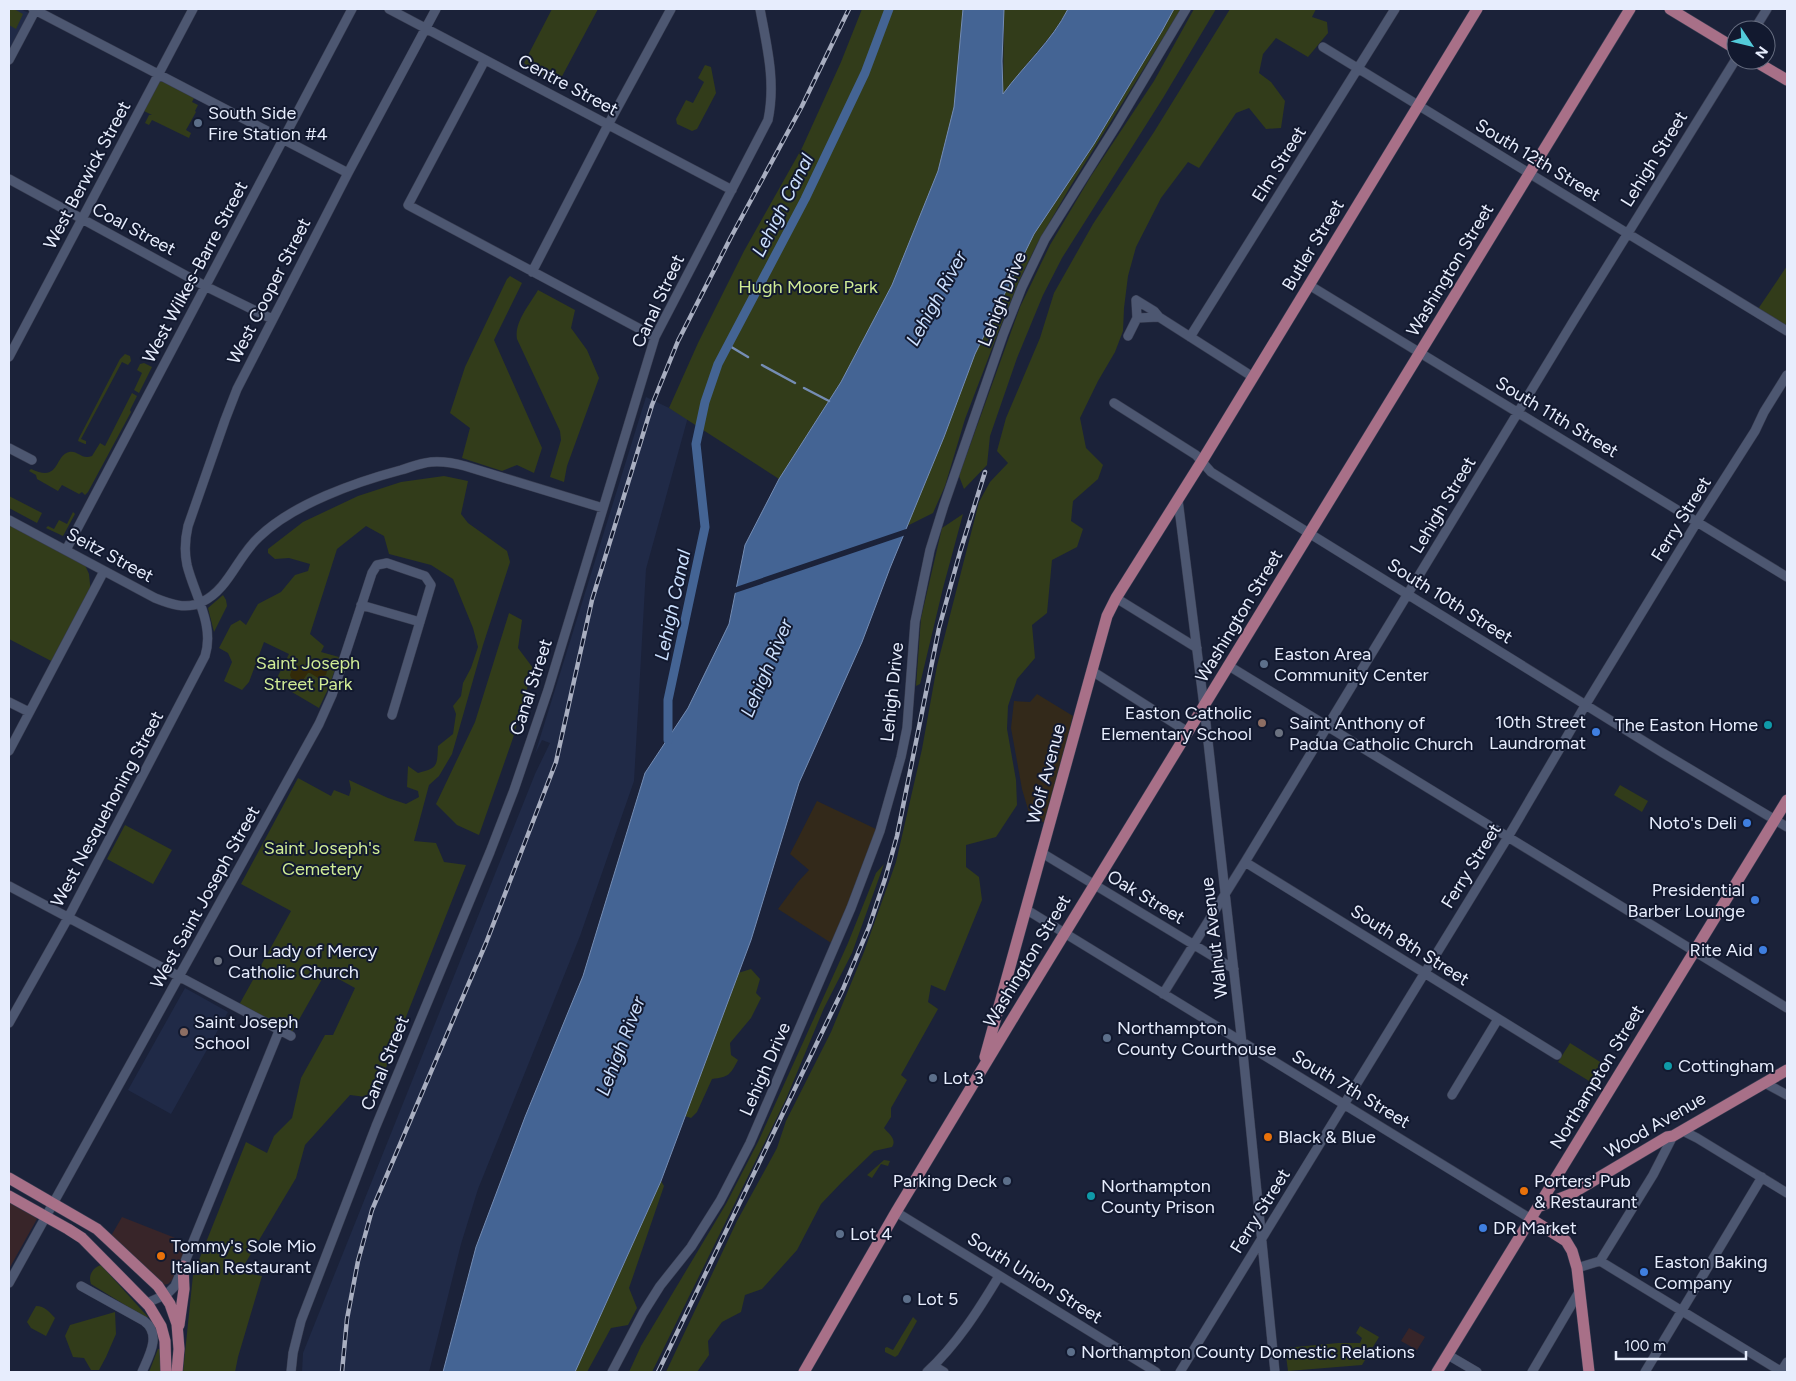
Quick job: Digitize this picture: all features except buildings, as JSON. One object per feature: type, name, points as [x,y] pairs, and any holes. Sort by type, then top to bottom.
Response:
[{"type":"main road","name":"Butler Street","points":[[1178,500],[1478,9]]},
{"type":"main road","name":"Washington Street","points":[[804,1372],[896,1212],[1016,1012],[1630,9]]},
{"type":"main road","points":[[1670,9],[1726,43]]},
{"type":"main road","points":[[1770,70],[1787,80]]},
{"type":"main road","name":"Wolf Avenue","points":[[980,1073],[1027,910],[1107,616],[1116,598],[1178,500]]},
{"type":"main road","name":"Northampton Street","points":[[1437,1372],[1787,800]]},
{"type":"main road","points":[[1001,1001],[1016,1012]]},
{"type":"main road","name":"Wood Avenue","points":[[1538,1207],[1571,1194],[1667,1137],[1678,1134],[1787,1070]]},
{"type":"main road","points":[[9,1178],[100,1231],[148,1276],[164,1296],[174,1313],[179,1329]]},
{"type":"main road","points":[[9,1196],[72,1231],[88,1244],[147,1303],[161,1326],[165,1341],[166,1372]]},
{"type":"main road","points":[[1531,1218],[1568,1243],[1573,1254],[1590,1372]]},
{"type":"main road","points":[[177,1372],[179,1329],[184,1289],[183,1266]]},
{"type":"street","points":[[9,60],[35,9],[348,173]]},
{"type":"street","name":"West Berwick Street","points":[[9,357],[193,9]]},
{"type":"street","name":"West Wilkes-Barre Street","points":[[66,550],[352,9]]},
{"type":"street","name":"Centre Street","points":[[389,9],[732,190]]},
{"type":"street","name":"West Cooper Street","points":[[199,604],[187,562],[185,546],[188,526],[231,403],[272,319],[436,9]]},
{"type":"street","points":[[532,272],[608,124],[671,9]]},
{"type":"street","name":"Canal Street","points":[[291,1372],[293,1353],[301,1321],[375,1130],[517,782],[543,704],[655,337],[765,127],[771,102],[771,74],[760,9]]},
{"type":"street","name":"Lehigh Drive","points":[[612,1372],[643,1313],[660,1286],[691,1247],[720,1200],[750,1143],[854,900],[880,831],[901,757],[907,728],[915,622],[930,550],[944,504],[1003,335],[1022,287],[1045,239],[1186,9]]},
{"type":"street","name":"Elm Street","points":[[1190,337],[1395,9]]},
{"type":"street","points":[[1760,20],[1767,9]]},
{"type":"street","name":"South 12th Street","points":[[1323,47],[1787,331]]},
{"type":"street","points":[[485,60],[408,205],[655,337]]},
{"type":"street","name":"Lehigh Street","points":[[1163,994],[1627,233],[1729,70]]},
{"type":"street","name":"Coal Street","points":[[9,179],[205,286],[272,319]]},
{"type":"street","name":"South 11th Street","points":[[1310,284],[1787,577]]},
{"type":"street","points":[[1128,336],[1137,318],[1136,300],[1154,310],[1159,317],[1253,377]]},
{"type":"street","points":[[1137,318],[1159,317]]},
{"type":"street","name":"Ferry Street","points":[[1180,1372],[1508,837],[1586,704],[1697,522],[1755,432],[1764,412],[1787,375]]},
{"type":"street","name":"South 10th Street","points":[[1114,403],[1196,455],[1211,472],[1787,828]]},
{"type":"street","points":[[9,448],[32,460]]},
{"type":"street","points":[[199,604],[220,590],[242,556],[258,537],[286,517],[324,497],[356,484],[424,464],[444,462],[465,466],[603,508]]},
{"type":"street","name":"Walnut Avenue","points":[[1178,500],[1234,969],[1275,1372]]},
{"type":"street","name":"Seitz Street","points":[[9,520],[166,603],[184,606],[199,604]]},
{"type":"street","name":"West Saint Joseph Street","points":[[9,1283],[323,715],[332,695],[373,571],[380,564],[387,563],[429,579],[432,585],[420,622]]},
{"type":"street","points":[[9,751],[104,570]]},
{"type":"street","points":[[1116,598],[1197,648]]},
{"type":"street","name":"West Nesquehoning Street","points":[[9,1023],[68,918],[203,661],[208,636],[206,622],[199,604]]},
{"type":"street","points":[[361,605],[420,622],[392,715]]},
{"type":"street","points":[[1229,666],[1787,1008]]},
{"type":"street","points":[[1092,671],[1188,732]]},
{"type":"street","points":[[9,702],[29,712]]},
{"type":"street","name":"Oak Street","points":[[1042,853],[1234,969]]},
{"type":"street","name":"South 8th Street","points":[[1245,862],[1557,1055]]},
{"type":"street","points":[[9,886],[178,978],[291,1036]]},
{"type":"street","name":"South 7th Street","points":[[1027,910],[1531,1218]]},
{"type":"street","points":[[1452,1095],[1498,1019]]},
{"type":"street","points":[[147,1303],[164,1296],[174,1288],[279,1031]]},
{"type":"street","points":[[1765,1083],[1787,1096]]},
{"type":"street","points":[[1576,1268],[1600,1261],[1678,1134],[1697,1138],[1787,1193]]},
{"type":"street","points":[[1645,1372],[1762,1178]]},
{"type":"street","name":"South Union Street","points":[[896,1212],[1156,1372]]},
{"type":"street","points":[[1600,1261],[1781,1372],[1787,1362]]},
{"type":"street","points":[[930,1369],[949,1350],[970,1322],[999,1276]]},
{"type":"street","points":[[81,1286],[144,1320],[151,1327],[153,1333],[152,1346],[142,1372]]},
{"type":"street","points":[[1532,1372],[1579,1292]]},
{"type":"street","points":[[1448,1355],[1477,1372]]},
{"type":"street","points":[[930,1369],[944,1372]]},
{"type":"shaded area","points":[[9,9],[20,9],[29,13],[9,50]]},
{"type":"shaded area","points":[[646,397],[688,417],[646,569],[634,781],[580,936],[478,1189],[461,1244],[429,1372],[302,1372],[303,1353],[535,774],[550,743],[542,740],[535,754]]},
{"type":"shaded area","points":[[1037,694],[1073,716],[1045,823],[1030,816],[1022,789],[1011,728],[1014,701],[1030,702]]},
{"type":"shaded area","points":[[817,801],[878,830],[836,946],[778,909],[809,870],[790,854]]},
{"type":"shaded area","points":[[185,988],[228,1012],[171,1114],[128,1090]]},
{"type":"shaded area","points":[[9,1202],[37,1219],[9,1269]]},
{"type":"shaded area","points":[[122,1217],[188,1243],[172,1280],[168,1284],[163,1285],[111,1236]]},
{"type":"shaded area","points":[[1409,1328],[1425,1337],[1417,1350],[1401,1341]]},
{"type":"green space","points":[[9,9],[14,9],[23,14],[16,29],[9,25]]},
{"type":"green space","points":[[552,9],[598,9],[560,80],[536,73],[524,63]]},
{"type":"green space","name":"Hugh Moore Park","points":[[862,9],[963,9],[954,107],[938,171],[892,285],[841,382],[779,479],[669,408],[698,343],[744,251],[802,148],[841,62]]},
{"type":"green space","points":[[1004,9],[1068,9],[1053,32],[1003,95]]},
{"type":"green space","points":[[1174,9],[1181,9],[1070,187],[1037,244],[1019,281],[965,419],[945,486],[933,513],[907,526],[944,437],[975,354],[1034,234],[1094,144]]},
{"type":"green space","points":[[1194,9],[1216,9],[1163,98],[1062,258],[1043,295],[1017,358],[990,436],[987,465],[964,489],[959,476],[1020,307],[1050,245],[1091,176],[1154,81]]},
{"type":"green space","points":[[1230,9],[1316,9],[1312,17],[1327,22],[1328,33],[1308,57],[1276,38],[1263,54],[1259,73],[1271,82],[1285,101],[1281,128],[1266,129],[1249,108],[1236,113],[1199,168],[1188,162],[1161,198],[1136,247],[1128,276],[1123,331],[1115,352],[1080,418],[1086,448],[1103,465],[1098,479],[1073,501],[1071,521],[1083,529],[1077,547],[1052,560],[1047,613],[1032,625],[1035,658],[1017,679],[1008,706],[1007,729],[1016,780],[1017,805],[996,837],[966,845],[966,867],[979,877],[982,900],[945,991],[931,985],[928,1002],[938,1009],[901,1075],[907,1080],[891,1108],[891,1117],[884,1128],[892,1137],[894,1142],[892,1147],[874,1151],[821,1204],[797,1250],[762,1289],[745,1295],[741,1312],[722,1322],[708,1341],[709,1355],[697,1372],[666,1372],[737,1221],[777,1148],[786,1121],[831,1032],[864,952],[896,862],[922,749],[937,666],[979,502],[990,482],[1008,463],[997,451],[1006,418],[1040,338],[1054,293],[1093,224],[1154,132]]},
{"type":"green space","points":[[705,65],[711,67],[716,93],[697,129],[692,131],[677,124],[676,119],[686,100],[693,103],[704,82],[698,78]]},
{"type":"green space","points":[[158,75],[196,94],[192,102],[198,105],[186,130],[191,133],[189,138],[152,120],[149,125],[145,123],[149,115],[152,115],[140,109]]},
{"type":"green space","points":[[1787,266],[1787,331],[1756,312]]},
{"type":"green space","points":[[510,276],[522,283],[494,340],[542,448],[534,473],[517,465],[502,471],[462,458],[470,428],[450,413],[465,367]]},
{"type":"green space","points":[[538,290],[575,310],[571,328],[587,350],[599,378],[567,466],[564,482],[550,477],[561,440],[560,431],[517,339],[520,320]]},
{"type":"green space","points":[[125,354],[130,356],[131,361],[128,365],[122,362],[81,439],[86,441],[86,444],[78,441],[120,359]]},
{"type":"green space","points":[[144,363],[152,367],[139,393],[134,390],[142,373],[137,370],[140,364]]},
{"type":"green space","points":[[132,393],[137,396],[130,410],[131,412],[85,495],[82,492],[79,494],[62,485],[58,491],[37,479],[36,475],[29,471],[31,469],[47,473],[52,471],[64,454],[69,452],[75,452],[85,457],[92,456],[100,443],[105,446]]},
{"type":"green space","points":[[444,476],[468,481],[461,514],[468,523],[507,551],[510,562],[483,645],[452,754],[439,776],[429,785],[414,841],[436,843],[444,862],[466,865],[374,1098],[350,1095],[305,1145],[296,1178],[240,1272],[262,1276],[235,1372],[183,1372],[193,1275],[246,1142],[267,1153],[274,1136],[292,1118],[301,1078],[325,1035],[333,1035],[355,988],[326,972],[292,1032],[239,1005],[291,911],[241,884],[298,778],[331,796],[334,790],[349,796],[351,789],[349,780],[406,804],[419,797],[418,791],[407,787],[408,766],[418,773],[433,768],[437,762],[438,746],[453,734],[456,714],[453,706],[461,696],[463,683],[471,668],[478,647],[473,628],[453,579],[431,565],[389,554],[384,536],[366,526],[337,549],[310,634],[324,646],[321,652],[339,657],[329,687],[319,708],[275,682],[289,654],[264,642],[249,682],[242,690],[224,681],[232,662],[228,653],[219,648],[231,625],[240,620],[246,625],[258,604],[281,592],[295,575],[308,571],[310,564],[289,558],[275,559],[268,553],[268,549],[303,522],[358,496],[401,482]]},
{"type":"green space","points":[[9,496],[42,513],[37,523],[9,508]]},
{"type":"green space","points":[[73,512],[75,514],[63,536],[46,528],[48,526],[54,529],[59,520],[67,524]]},
{"type":"green space","points":[[963,514],[920,684],[916,686],[921,618],[942,528]]},
{"type":"green space","points":[[9,520],[85,565],[89,574],[91,594],[55,663],[9,639]]},
{"type":"green space","points":[[223,595],[227,606],[214,632],[208,608]]},
{"type":"green space","points":[[509,613],[522,620],[518,648],[533,668],[513,738],[479,835],[457,825],[436,804],[475,722]]},
{"type":"green space","points":[[1620,785],[1648,801],[1642,812],[1614,795]]},
{"type":"green space","points":[[125,825],[172,850],[153,884],[107,859]]},
{"type":"green space","points":[[884,864],[852,953],[824,1008],[786,1099],[652,1372],[629,1372],[641,1346],[726,1204],[758,1142],[848,943],[876,873]]},
{"type":"green space","points":[[751,969],[760,979],[756,993],[761,998],[751,1018],[730,1043],[731,1055],[738,1060],[728,1074],[712,1079],[697,1112],[691,1118],[685,1116],[738,973]]},
{"type":"green space","points":[[1570,1043],[1605,1065],[1594,1084],[1558,1062]]},
{"type":"green space","points":[[884,1160],[890,1161],[888,1166],[881,1164],[872,1178],[867,1175]]},
{"type":"green space","points":[[661,1181],[664,1186],[629,1288],[637,1308],[628,1325],[611,1328],[587,1372],[575,1372]]},
{"type":"green space","points":[[101,1265],[148,1317],[146,1318],[91,1284],[91,1273]]},
{"type":"green space","points":[[36,1306],[44,1308],[55,1318],[46,1336],[31,1328],[27,1322]]},
{"type":"green space","points":[[115,1312],[116,1334],[99,1370],[91,1370],[84,1358],[73,1357],[65,1336],[70,1325]]},
{"type":"green space","points":[[913,1317],[917,1321],[898,1355],[895,1357],[885,1352],[887,1347],[893,1350]]},
{"type":"green space","points":[[1360,1326],[1379,1337],[1362,1365],[1288,1371],[1285,1348],[1360,1343],[1362,1338],[1356,1333]]},
{"type":"green space","points":[[158,1349],[161,1349],[161,1372],[149,1372]]},
{"type":"sand","points":[[296,665],[309,670],[320,666],[327,671],[326,675],[318,678],[308,673],[299,682],[291,678],[290,675],[293,666]]},
{"type":"water","name":"Lehigh River","points":[[963,9],[1004,9],[1003,94],[1054,32],[1068,9],[1174,9],[1094,144],[1034,234],[975,354],[862,642],[799,783],[751,940],[661,1181],[575,1372],[443,1372],[476,1247],[525,1117],[583,976],[645,773],[688,708],[729,624],[745,545],[779,479],[841,382],[892,285],[938,171],[954,107]]},
{"type":"pier","points":[[909,528],[906,535],[732,594],[733,588]]},
{"type":"waterway","name":"Lehigh Canal","points":[[668,740],[668,700],[705,527],[696,444],[705,402],[718,364],[805,199],[865,73],[889,9]]},
{"type":"waterway","points":[[728,345],[748,357]]},
{"type":"waterway","points":[[762,365],[795,383]]},
{"type":"waterway","points":[[804,388],[829,401]]},
{"type":"railway","points":[[342,1372],[347,1319],[358,1261],[372,1210],[486,943],[556,762],[592,600],[652,405],[678,341],[731,237],[802,106],[849,9]]},
{"type":"railway","points":[[658,1372],[843,989],[869,927],[897,836],[939,628],[985,472]]},
{"type":"place","name":"South Side Fire Station #4","points":[[198,123]]},
{"type":"place","name":"Easton Area Community Center","points":[[1264,664]]},
{"type":"place","name":"Easton Catholic Elementary School","points":[[1262,723]]},
{"type":"place","name":"The Easton Home","points":[[1768,725]]},
{"type":"place","name":"10th Street Laundromat","points":[[1596,732]]},
{"type":"place","name":"Saint Anthony of Padua Catholic Church","points":[[1279,733]]},
{"type":"place","name":"Noto's Deli","points":[[1747,823]]},
{"type":"place","name":"Presidential Barber Lounge","points":[[1755,900]]},
{"type":"place","name":"Rite Aid","points":[[1763,950]]},
{"type":"place","name":"Our Lady of Mercy Catholic Church","points":[[218,961]]},
{"type":"place","name":"Saint Joseph School","points":[[184,1032]]},
{"type":"place","name":"Northampton County Courthouse","points":[[1107,1038]]},
{"type":"place","name":"Cottingham","points":[[1668,1066]]},
{"type":"place","name":"Lot 3","points":[[933,1078]]},
{"type":"place","name":"Black & Blue","points":[[1268,1137]]},
{"type":"place","name":"Parking Deck","points":[[1007,1181]]},
{"type":"place","name":"Porters' Pub & Restaurant","points":[[1524,1191]]},
{"type":"place","name":"Northampton County Prison","points":[[1091,1196]]},
{"type":"place","name":"DR Market","points":[[1483,1228]]},
{"type":"place","name":"Lot 4","points":[[840,1234]]},
{"type":"place","name":"Tommy's Sole Mio Italian Restaurant","points":[[161,1256]]},
{"type":"place","name":"Easton Baking Company","points":[[1644,1272]]},
{"type":"place","name":"Lot 5","points":[[907,1299]]},
{"type":"place","name":"Northampton County Domestic Relations","points":[[1071,1352]]},
{"type":"park label","name":"Saint Joseph Street Park","points":[[308,673]]},
{"type":"park label","name":"Saint Joseph's Cemetery","points":[[322,858]]}]
